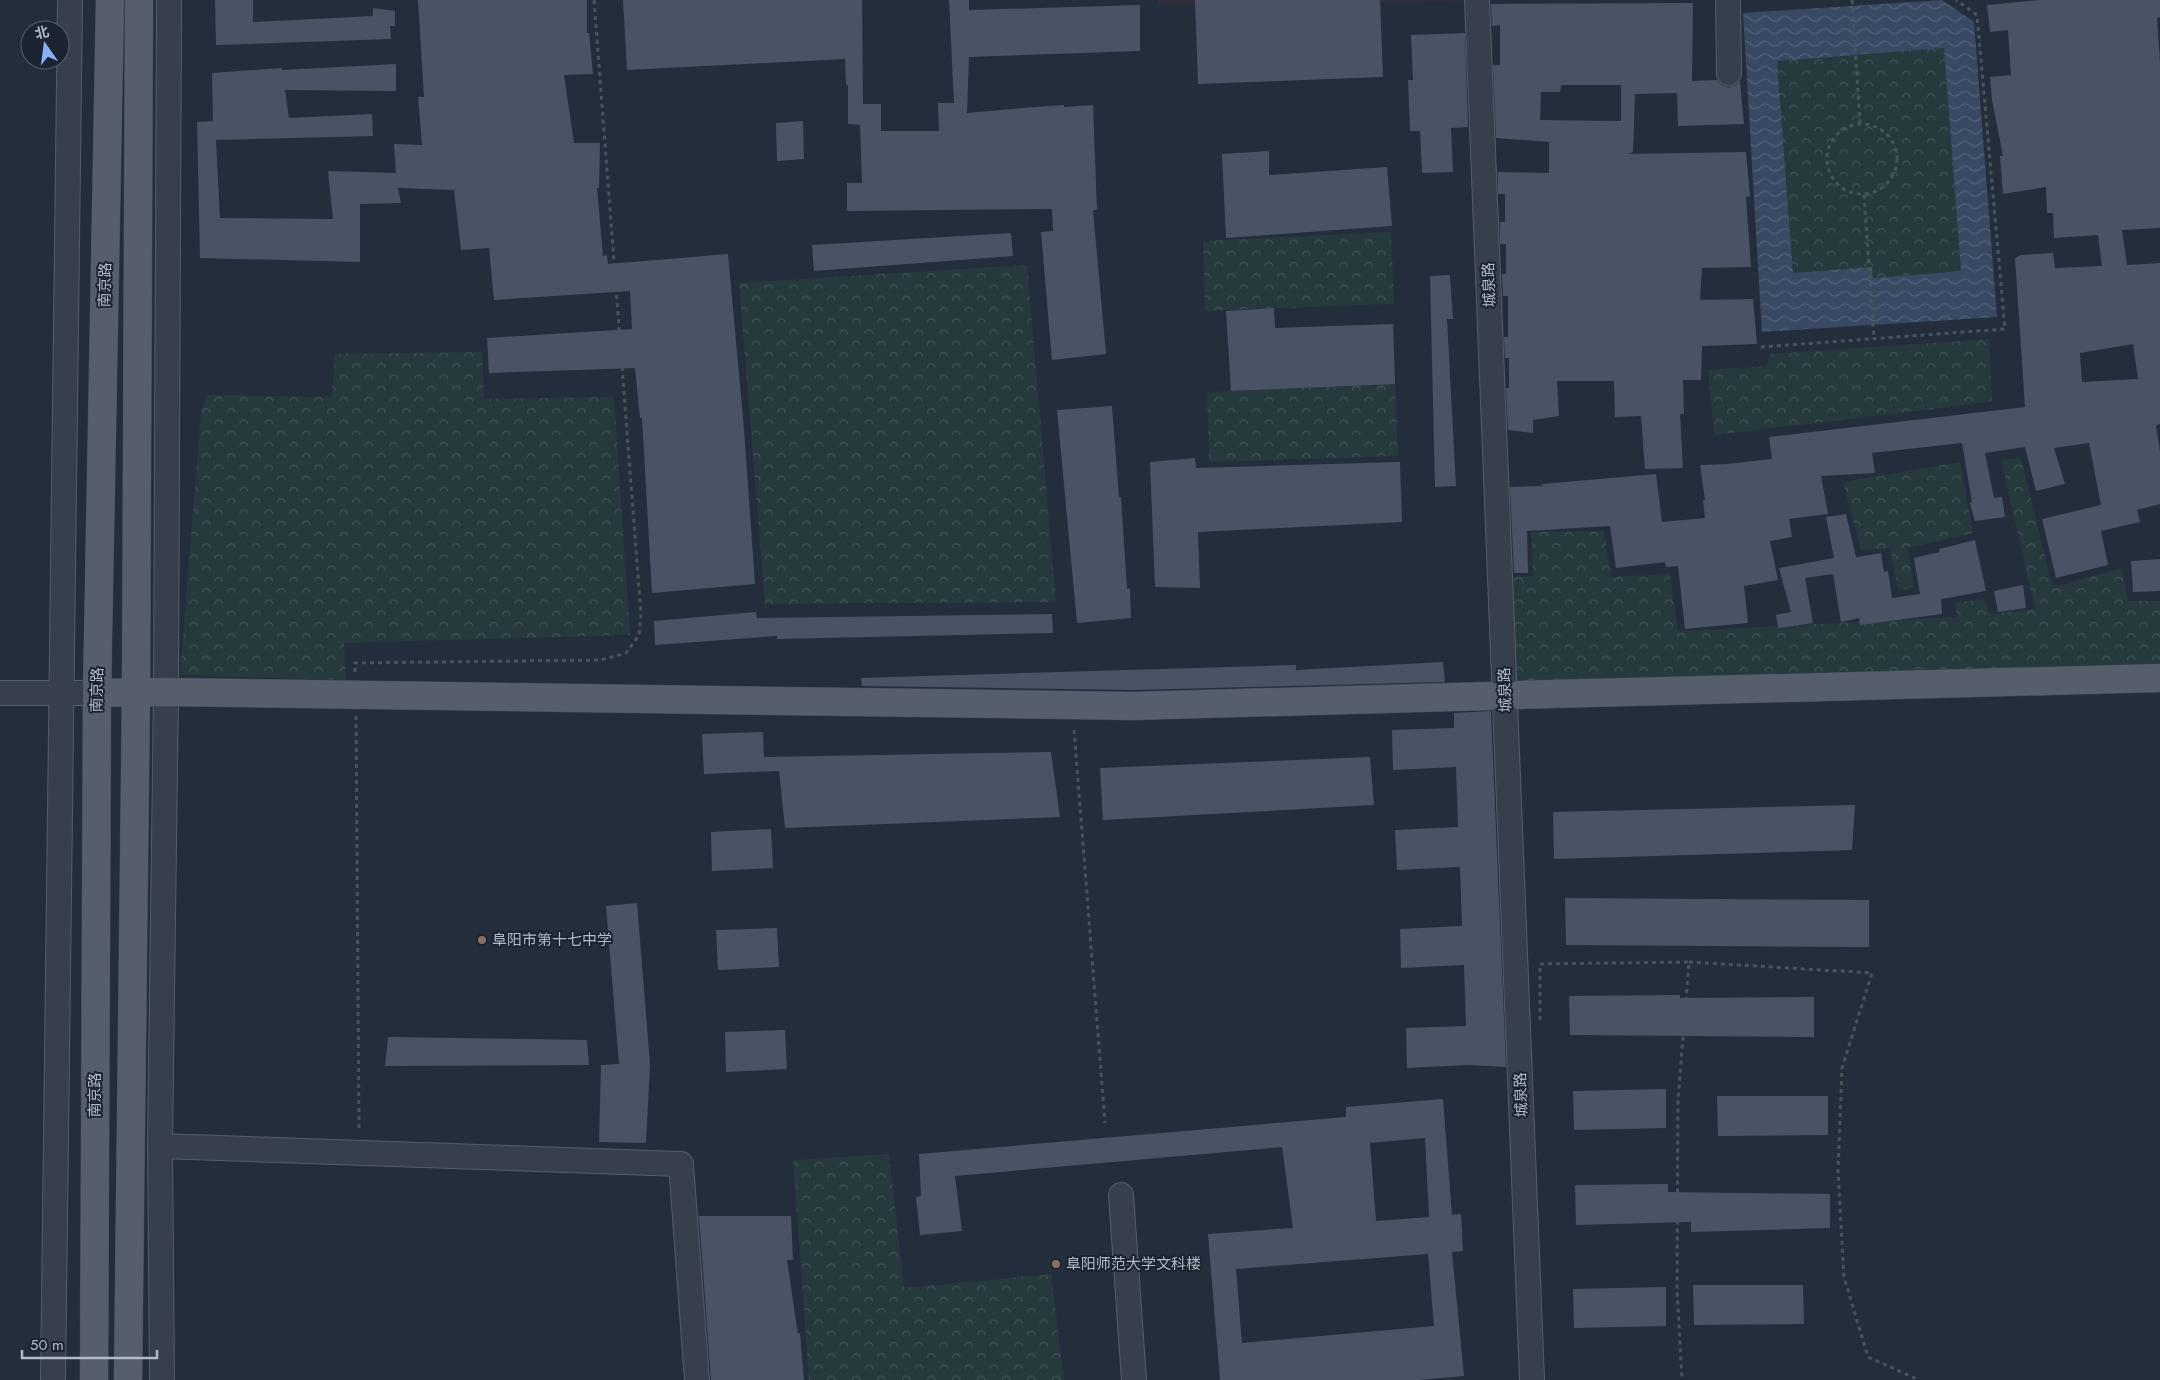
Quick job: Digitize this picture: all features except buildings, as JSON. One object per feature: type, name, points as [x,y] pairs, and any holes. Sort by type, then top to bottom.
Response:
[{"type":"main road","name":"南京路","points":[[94,1380],[97,693],[110,0]]},
{"type":"main road","points":[[128,1380],[136,692],[139,0]]},
{"type":"main road","points":[[1519,695],[2160,678]]},
{"type":"main road","points":[[97,693],[166,692],[1133,706],[1489,696]]},
{"type":"street","points":[[53,1380],[70,0]]},
{"type":"street","points":[[162,1380],[160,1146],[166,692],[169,0]]},
{"type":"street","name":"城泉路","points":[[1477,0],[1532,1380]]},
{"type":"street","points":[[1728,0],[1729,73]]},
{"type":"street","points":[[0,693],[97,693]]},
{"type":"street","points":[[160,1146],[681,1164],[697,1380]]},
{"type":"street","points":[[1121,1195],[1134,1380]]},
{"type":"path","points":[[359,1153],[355,663],[601,660],[626,653],[639,635],[641,614],[594,0]]},
{"type":"path","points":[[1852,0],[1860,123]]},
{"type":"path","points":[[1761,347],[2005,329],[1977,15],[1956,0]]},
{"type":"path","points":[[1860,123],[1874,125],[1886,132],[1894,143],[1898,157],[1896,171],[1889,182],[1878,191],[1864,194],[1850,192],[1838,185],[1830,174],[1826,161],[1828,147],[1836,135],[1847,127],[1860,123]]},
{"type":"path","points":[[1864,194],[1874,339]]},
{"type":"path","points":[[1074,730],[1105,1123]]},
{"type":"path","points":[[1682,1380],[1677,1289],[1678,1100],[1689,962]]},
{"type":"path","points":[[1540,1023],[1540,964],[1689,962],[1872,973],[1842,1068],[1838,1171],[1844,1277],[1868,1357],[1919,1380]]},
{"type":"shaded area","points":[[1158,0],[1464,0],[1464,1],[1158,4]]},
{"type":"green space","points":[[1944,48],[1961,271],[1873,278],[1872,267],[1793,273],[1776,61]]},
{"type":"green space","points":[[1391,232],[1394,304],[1205,311],[1203,241]]},
{"type":"green space","points":[[1027,265],[1056,602],[765,604],[739,283]]},
{"type":"green space","points":[[1989,339],[1992,402],[1714,435],[1708,370],[1767,366],[1770,354]]},
{"type":"green space","points":[[482,352],[484,399],[614,397],[630,635],[344,643],[346,680],[180,675],[201,411],[207,395],[332,397],[335,354]]},
{"type":"green space","points":[[1395,384],[1398,456],[1209,462],[1207,392]]},
{"type":"green space","points":[[2021,458],[2052,585],[2060,585],[2122,568],[2128,601],[2160,601],[2160,670],[1512,686],[1504,578],[1533,576],[1531,532],[1604,531],[1611,577],[1670,574],[1678,631],[1957,617],[1954,603],[1984,599],[1990,614],[2035,609],[2001,460]]},
{"type":"green space","points":[[1960,462],[1973,533],[1908,548],[1914,588],[1898,590],[1890,548],[1861,550],[1843,482]]},
{"type":"green space","points":[[889,1154],[904,1288],[1051,1274],[1064,1380],[809,1380],[793,1160]]},
{"type":"water","points":[[1942,0],[1974,22],[1997,317],[1762,332],[1743,13]],"holes":[[[1944,48],[1961,271],[1873,278],[1872,267],[1793,273],[1777,61]]]},
{"type":"place","name":"阜阳市第十七中学","points":[[482,940]]},
{"type":"place","name":"阜阳师范大学文科楼","points":[[1056,1264]]}]
